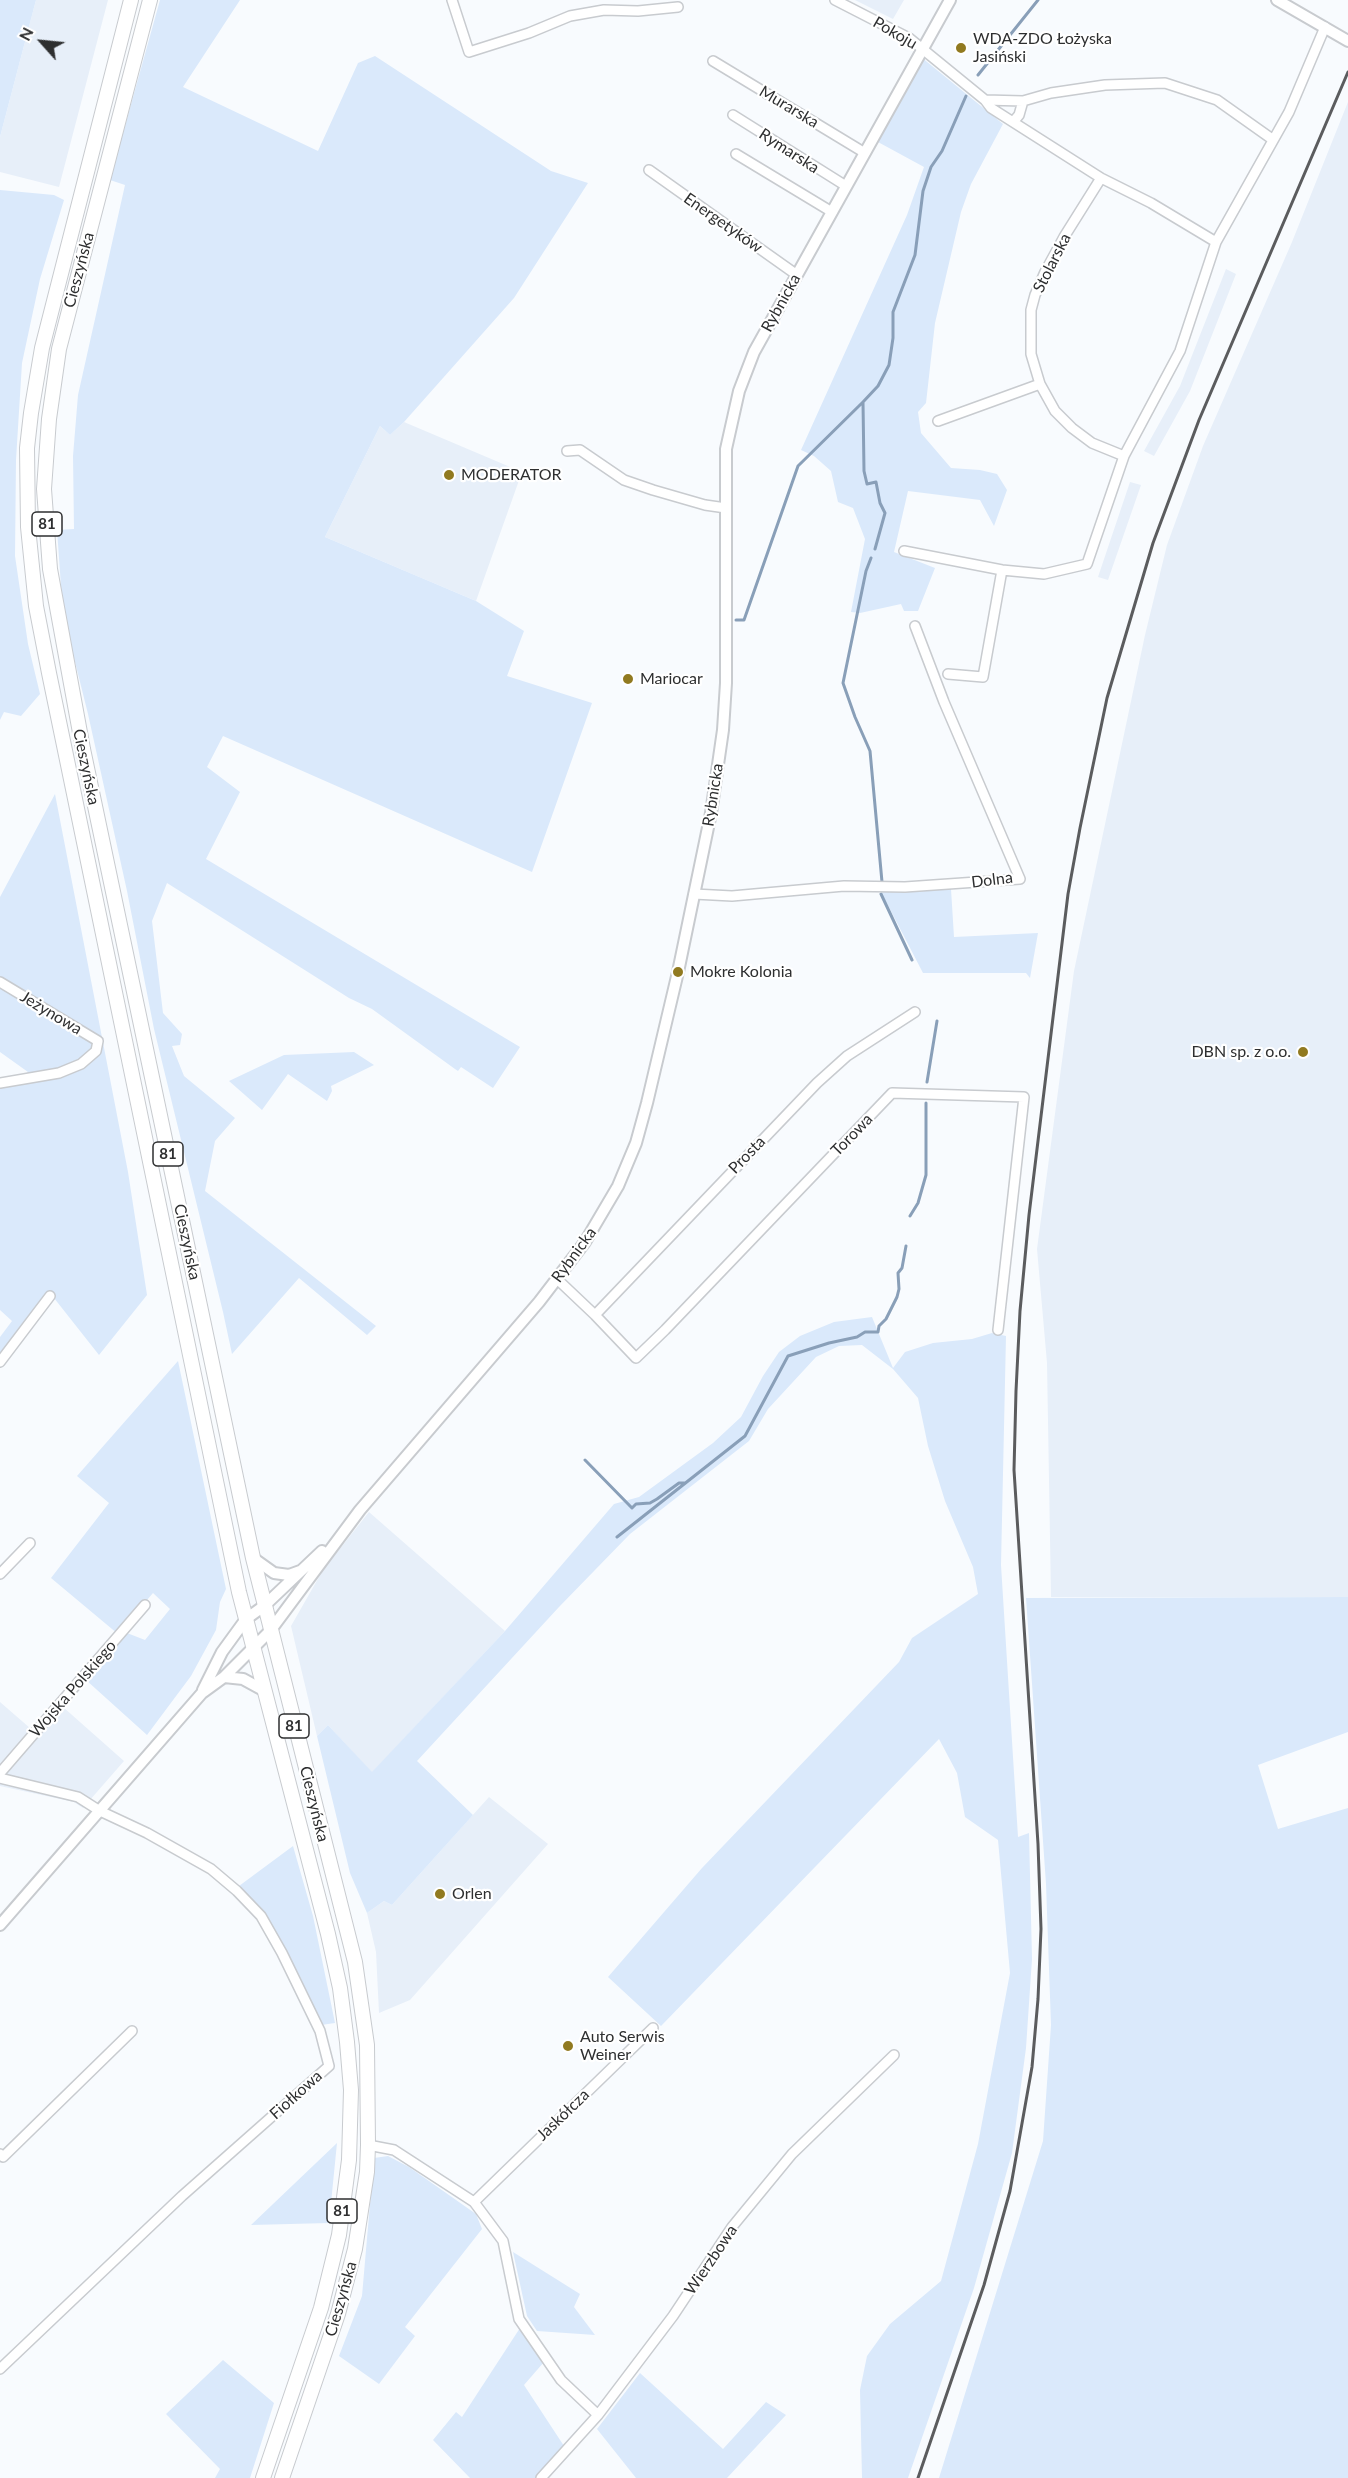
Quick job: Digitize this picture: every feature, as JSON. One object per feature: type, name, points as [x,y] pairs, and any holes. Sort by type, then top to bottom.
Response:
[{"type":"main road","name":"Cieszyńska","points":[[131,0],[42,348],[27,448],[28,527],[36,606],[49,673],[246,1619],[340,1988],[351,2090],[350,2160],[332,2265],[321,2308],[262,2478]]},
{"type":"main road","name":"Cieszyńska","points":[[150,0],[59,348],[49,419],[45,501],[50,569],[71,692],[253,1558],[355,1962],[367,2045],[369,2145],[355,2249],[338,2314],[282,2478]]},
{"type":"street","points":[[452,0],[469,52],[530,33],[570,16],[604,10],[638,11],[678,7]]},
{"type":"street","name":"Pokoju","points":[[836,0],[909,38],[923,49]]},
{"type":"street","name":"Rybnicka","points":[[270,1631],[340,1535],[519,1329],[557,1279],[602,1215],[618,1186],[636,1143],[664,1036],[694,894],[711,813],[723,730],[728,628],[726,449],[739,391],[754,352],[950,0]]},
{"type":"street","points":[[1277,0],[1348,41]]},
{"type":"street","points":[[904,551],[1002,570],[1044,574],[1087,564],[1124,456],[1180,351],[1216,242],[1289,112],[1325,27]]},
{"type":"street","points":[[923,49],[985,100],[991,108],[1101,178],[1151,203],[1216,242]]},
{"type":"street","name":"Murarska","points":[[713,61],[865,153]]},
{"type":"street","points":[[985,100],[1023,100],[1051,93],[1105,85],[1165,83],[1217,100],[1272,139]]},
{"type":"street","points":[[1013,122],[1019,115],[1023,100]]},
{"type":"street","name":"Rymarska","points":[[733,115],[846,186]]},
{"type":"street","points":[[736,154],[832,212]]},
{"type":"street","name":"Energetyków","points":[[649,170],[797,275]]},
{"type":"street","name":"Stolarska","points":[[1101,178],[1044,272],[1031,310],[1030,343],[1040,384],[1055,411],[1092,442],[1124,456]]},
{"type":"street","points":[[938,421],[1040,384]]},
{"type":"street","points":[[567,451],[580,450],[624,480],[705,505],[726,508]]},
{"type":"street","points":[[948,674],[982,677],[1002,570]]},
{"type":"street","name":"Dolna","points":[[694,894],[732,896],[844,886],[905,887],[1020,879],[944,702],[915,626]]},
{"type":"street","name":"Jeżynowa","points":[[0,982],[98,1041],[96,1051],[81,1064],[70,1069],[0,1083]]},
{"type":"street","name":"Prosta","points":[[596,1315],[817,1083],[847,1056],[915,1012]]},
{"type":"street","name":"Torowa","points":[[557,1279],[596,1315],[636,1358],[892,1093],[1024,1097],[998,1330]]},
{"type":"street","points":[[0,1362],[50,1296]]},
{"type":"street","name":"Rybnicka","points":[[264,1606],[340,1535]]},
{"type":"street","points":[[0,1575],[30,1543]]},
{"type":"street","points":[[253,1558],[274,1573],[289,1575],[301,1571]]},
{"type":"street","name":"Wojska Polskiego","points":[[0,1773],[145,1605]]},
{"type":"street","points":[[202,1693],[222,1652],[246,1619],[264,1606]]},
{"type":"street","points":[[0,1925],[202,1693],[224,1677],[270,1631]]},
{"type":"street","points":[[224,1677],[243,1679],[265,1691]]},
{"type":"street","points":[[0,1778],[78,1797],[100,1811]]},
{"type":"street","name":"Fiołkowa","points":[[0,2369],[182,2196],[328,2066],[320,2031],[302,1991],[261,1916],[211,1869],[147,1833],[100,1811]]},
{"type":"street","name":"Jaskółcza","points":[[474,2202],[652,2028]]},
{"type":"street","points":[[0,2154],[3,2157],[132,2031]]},
{"type":"street","name":"Wierzbowa","points":[[542,2478],[598,2415],[673,2316],[732,2227],[792,2154],[894,2055]]},
{"type":"street","points":[[369,2145],[394,2150],[474,2202],[503,2241],[519,2319],[561,2380],[598,2415]]},
{"type":"shaded area","points":[[0,0],[36,0],[0,137]]},
{"type":"shaded area","points":[[36,0],[108,0],[59,187],[0,172],[0,137]]},
{"type":"shaded area","points":[[160,0],[240,0],[183,87],[318,151],[358,63],[375,56],[551,171],[588,183],[514,298],[404,422],[390,435],[380,426],[325,537],[476,601],[524,631],[507,676],[592,703],[532,872],[223,736],[207,767],[240,792],[206,859],[520,1047],[493,1088],[461,1067],[458,1071],[372,1009],[349,998],[167,883],[152,921],[163,1013],[182,1034],[180,1045],[172,1046],[184,1076],[235,1118],[215,1141],[205,1191],[376,1326],[367,1335],[299,1278],[232,1354],[154,1029],[127,891],[88,714],[63,614],[57,530],[74,529],[73,456],[78,395],[125,185],[110,180]]},
{"type":"shaded area","points":[[855,0],[904,0],[893,19]]},
{"type":"shaded area","points":[[921,57],[1003,124],[971,184],[961,212],[935,323],[926,403],[918,412],[921,433],[951,468],[997,474],[1007,490],[994,526],[980,500],[908,491],[894,552],[935,568],[918,611],[904,611],[901,604],[860,613],[851,612],[865,539],[853,508],[838,502],[831,471],[814,456],[801,450],[907,215],[924,167],[878,142]]},
{"type":"shaded area","points":[[1348,102],[1348,1597],[1051,1597],[1047,1363],[1037,1249],[1074,971],[1145,635],[1167,545],[1203,446],[1292,242]]},
{"type":"shaded area","points":[[0,190],[54,195],[64,200],[40,279],[22,363],[16,460],[15,556],[28,644],[40,694],[21,716],[4,712],[0,720]]},
{"type":"shaded area","points":[[1226,269],[1236,274],[1190,391],[1154,456],[1144,451],[1180,386]]},
{"type":"shaded area","points":[[404,422],[522,472],[476,601],[325,537],[380,426],[390,435]]},
{"type":"shaded area","points":[[1130,482],[1141,485],[1108,580],[1098,577]]},
{"type":"shaded area","points":[[55,794],[128,1172],[147,1295],[99,1355],[54,1298],[0,1367],[0,1337],[12,1321],[0,1310],[0,1088],[28,1072],[0,1052],[0,897]]},
{"type":"shaded area","points":[[951,889],[954,937],[1038,933],[1030,978],[1026,973],[923,973],[880,890]]},
{"type":"shaded area","points":[[354,1052],[374,1065],[331,1086],[332,1091],[327,1101],[288,1074],[262,1110],[229,1081],[284,1055]]},
{"type":"shaded area","points":[[872,1317],[893,1368],[905,1352],[933,1343],[972,1339],[992,1333],[1006,1336],[1001,1565],[1018,1837],[1029,1833],[1032,1959],[1026,2048],[1012,2153],[974,2288],[908,2478],[862,2478],[860,2390],[867,2356],[890,2324],[941,2281],[978,2144],[1010,1973],[998,1840],[965,1817],[957,1773],[939,1739],[661,2026],[608,1977],[702,1868],[899,1662],[912,1638],[978,1594],[973,1567],[945,1501],[928,1446],[918,1398],[893,1369],[862,1345],[839,1346],[816,1357],[768,1409],[749,1441],[630,1534],[559,1607],[417,1761],[473,1815],[392,1905],[384,1901],[367,1913],[350,1873],[317,1736],[328,1725],[372,1772],[505,1631],[614,1504],[639,1497],[713,1443],[741,1417],[779,1352],[800,1336],[834,1322]]},
{"type":"shaded area","points":[[178,1361],[226,1589],[220,1602],[216,1630],[191,1676],[147,1735],[86,1680],[127,1633],[145,1640],[170,1609],[153,1593],[118,1634],[51,1578],[109,1503],[77,1476]]},
{"type":"shaded area","points":[[369,1512],[505,1631],[372,1773],[328,1725],[317,1736],[291,1626],[323,1570]]},
{"type":"shaded area","points":[[1348,1597],[1348,1732],[1258,1765],[1278,1829],[1348,1808],[1348,2478],[939,2478],[1043,2141],[1051,2025],[1046,1884],[1026,1598]]},
{"type":"shaded area","points":[[0,1702],[38,1735],[63,1707],[124,1761],[83,1808],[74,1802],[0,1786]]},
{"type":"shaded area","points":[[489,1797],[548,1844],[410,2000],[379,2013],[376,1952],[367,1913],[384,1901],[392,1905]]},
{"type":"shaded area","points":[[293,1846],[313,1916],[335,2023],[321,2025],[271,1925],[239,1886]]},
{"type":"shaded area","points":[[337,2143],[329,2223],[251,2225]]},
{"type":"shaded area","points":[[388,2156],[409,2167],[476,2214],[482,2229],[405,2327],[415,2336],[379,2384],[339,2356],[362,2296],[374,2158]]},
{"type":"shaded area","points":[[513,2252],[580,2294],[574,2307],[595,2335],[537,2331],[527,2316]]},
{"type":"shaded area","points":[[520,2328],[544,2362],[524,2385],[564,2446],[535,2478],[470,2478],[433,2440],[456,2412],[462,2417]]},
{"type":"shaded area","points":[[223,2360],[274,2403],[250,2478],[215,2478],[220,2469],[166,2414]]},
{"type":"shaded area","points":[[640,2373],[723,2449],[766,2402],[786,2415],[727,2478],[636,2478],[597,2429]]},
{"type":"waterway","points":[[978,75],[1038,0]]},
{"type":"waterway","points":[[736,620],[744,620],[798,466],[878,386],[889,365],[893,338],[893,312],[915,255],[923,191],[931,167],[942,151],[966,96]]},
{"type":"waterway","points":[[863,402],[864,471],[867,484],[876,482],[880,503],[885,513],[875,549]]},
{"type":"waterway","points":[[871,558],[866,571],[843,683],[870,751],[882,882]]},
{"type":"waterway","points":[[881,894],[912,960]]},
{"type":"waterway","points":[[927,1082],[937,1021]]},
{"type":"waterway","points":[[910,1216],[918,1203],[926,1175],[926,1103]]},
{"type":"waterway","points":[[617,1537],[745,1436],[788,1356],[857,1337],[865,1332],[878,1332],[879,1326],[886,1319],[897,1297],[898,1273],[902,1268],[906,1246]]},
{"type":"waterway","points":[[585,1460],[632,1508],[636,1504],[650,1503],[679,1483],[685,1483]]},
{"type":"railway","points":[[918,2478],[984,2285],[1010,2191],[1032,2067],[1041,1929],[1038,1844],[1014,1470],[1016,1391],[1020,1311],[1029,1215],[1068,894],[1107,698],[1153,543],[1199,420],[1348,72]]},
{"type":"place","name":"WDA-ZDO Łożyska Jasiński","points":[[961,48]]},
{"type":"place","name":"MODERATOR","points":[[449,475]]},
{"type":"place","name":"Mariocar","points":[[628,679]]},
{"type":"place","name":"Mokre Kolonia","points":[[678,972]]},
{"type":"place","name":"DBN sp. z o.o.","points":[[1303,1052]]},
{"type":"place","name":"Orlen","points":[[440,1894]]},
{"type":"place","name":"Auto Serwis Weiner","points":[[568,2046]]}]
